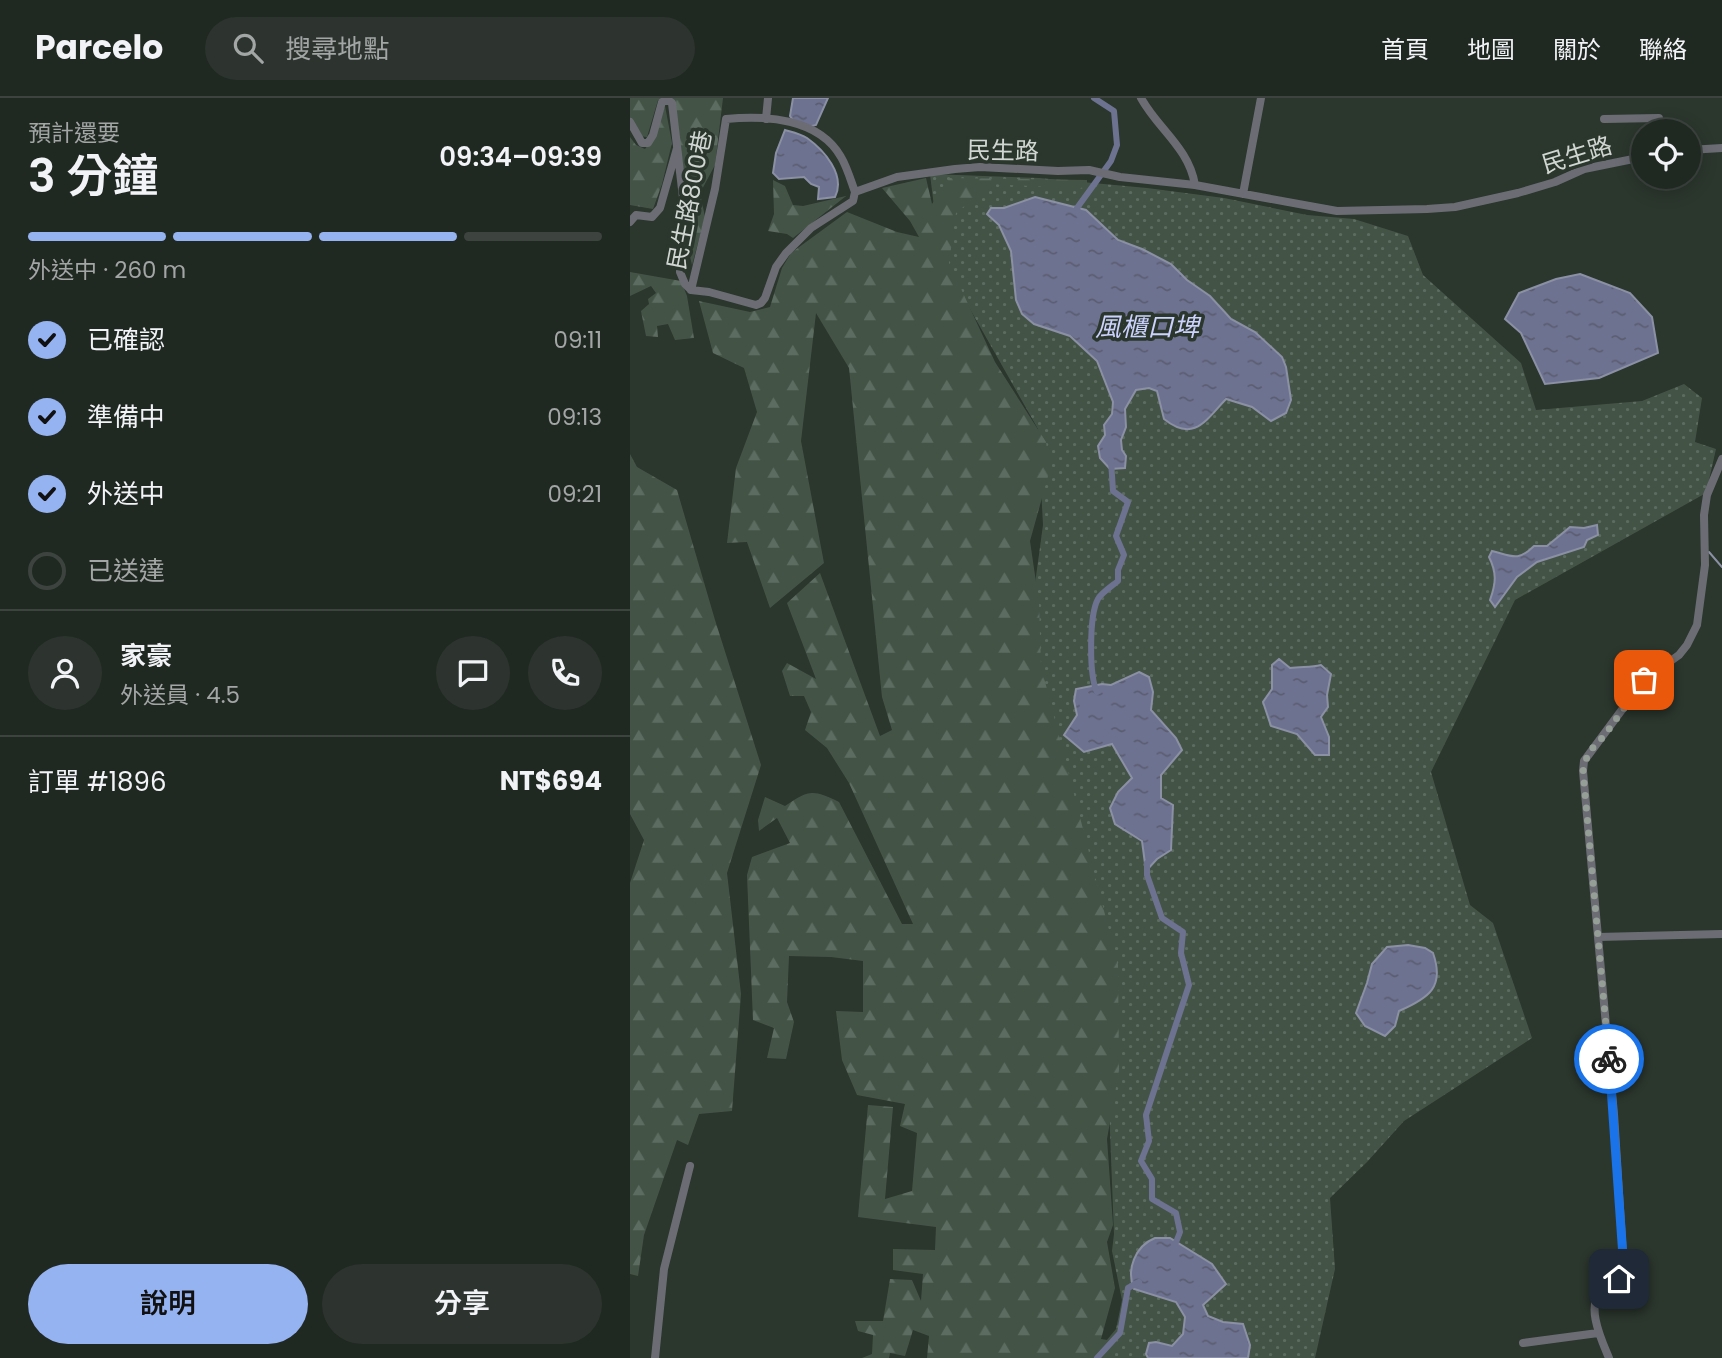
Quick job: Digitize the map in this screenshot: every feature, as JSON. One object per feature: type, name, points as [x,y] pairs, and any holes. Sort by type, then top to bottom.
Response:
[{"type":"street","points":[[768,98],[766,119],[790,122],[815,131],[840,155],[855,192]]},
{"type":"street","points":[[1141,98],[1181,149],[1194,173],[1195,185]]},
{"type":"street","points":[[1242,194],[1261,98]]},
{"type":"street","points":[[630,122],[642,143],[648,143],[653,135],[659,106],[665,99],[672,103],[685,215],[680,272],[691,290]]},
{"type":"street","name":"民生路800巷","points":[[691,290],[715,188],[726,119],[766,119]]},
{"type":"street","points":[[1604,119],[1659,119]]},
{"type":"street","points":[[630,222],[636,215],[652,217],[660,208],[678,145]]},
{"type":"street","points":[[1701,149],[1722,148]]},
{"type":"street","name":"民生路","points":[[691,290],[709,292],[750,304],[761,303],[776,267],[811,228],[853,201],[855,192],[897,177],[980,167],[1089,170],[1120,177],[1195,185],[1337,211],[1455,207],[1537,187],[1584,169],[1631,159]]},
{"type":"street","points":[[1609,1358],[1598,1333],[1594,1305],[1601,1290],[1619,1279],[1624,1271],[1614,1114],[1584,761],[1644,680],[1679,655],[1697,625],[1705,565],[1704,515],[1707,495],[1722,459]]},
{"type":"street","points":[[1598,937],[1722,934]]},
{"type":"street","points":[[655,1358],[664,1269],[690,1166]]},
{"type":"street","points":[[1523,1343],[1598,1333]]},
{"type":"green space","points":[[630,98],[723,98],[715,165],[700,193],[705,217],[692,265],[688,248],[683,165],[671,100],[658,100],[647,137],[638,136],[630,125]]},
{"type":"green space","points":[[665,106],[672,143],[662,184],[653,209],[630,205],[630,137],[636,145],[645,149]]},
{"type":"green space","points":[[930,174],[1039,178],[1147,188],[1224,198],[1307,215],[1354,219],[1408,236],[1423,275],[1521,363],[1536,410],[1642,401],[1684,384],[1702,398],[1695,442],[1716,449],[1706,493],[1515,600],[1431,772],[1470,905],[1493,923],[1532,1038],[1404,1121],[1330,1198],[1335,1269],[1315,1358],[1092,1358],[1116,1329],[1122,1300],[1112,1251],[1114,1234],[1104,977],[1028,635],[1043,525],[1038,429],[940,256]]},
{"type":"green space","points":[[926,178],[932,204],[950,178],[1087,180],[1087,189],[991,184],[956,213],[949,263],[995,362],[1046,442],[1050,469],[1030,541],[1039,603],[1041,666],[1118,965],[1119,1070],[1107,1139],[1113,1225],[1107,1242],[1115,1288],[1101,1339],[1120,1342],[1108,1351],[1108,1358],[927,1358],[929,1336],[913,1330],[905,1356],[890,1353],[889,1358],[862,1358],[872,1354],[873,1335],[858,1331],[855,1321],[883,1321],[890,1279],[912,1280],[921,1301],[923,1274],[893,1270],[893,1249],[935,1250],[936,1227],[858,1217],[868,1105],[893,1107],[885,1199],[912,1191],[917,1133],[900,1126],[905,1104],[857,1095],[842,1060],[836,1011],[863,1012],[863,961],[789,956],[787,1002],[794,1022],[786,1059],[767,1058],[774,1028],[753,1020],[747,875],[752,857],[790,843],[777,818],[759,831],[758,820],[765,797],[785,806],[811,793],[839,802],[902,924],[913,924],[849,783],[827,748],[805,730],[811,712],[804,696],[790,696],[782,671],[787,663],[816,679],[787,603],[820,573],[880,736],[892,730],[882,697],[849,368],[816,313],[801,441],[824,563],[770,608],[747,542],[727,543],[736,468],[757,412],[744,368],[713,353],[699,301],[750,312],[770,307],[782,268],[791,253],[847,212],[897,232],[919,237],[910,221],[882,188]]},
{"type":"green space","points":[[773,180],[785,186],[793,205],[803,206],[846,196],[793,238],[787,234],[768,231],[774,214]]},
{"type":"green space","points":[[630,272],[681,281],[687,296],[694,338],[675,340],[668,324],[657,326],[658,337],[646,336],[641,311],[649,304],[648,299],[656,293],[651,286],[630,296]]},
{"type":"green space","points":[[630,454],[637,467],[677,490],[761,765],[727,873],[741,994],[732,1111],[699,1114],[688,1145],[677,1140],[644,1235],[638,1276],[630,1274],[630,883],[644,840],[630,814]]},
{"type":"water","points":[[793,98],[828,98],[816,125],[808,127],[794,122],[790,116]]},
{"type":"water","points":[[785,130],[807,138],[832,164],[838,180],[835,197],[818,199],[819,187],[804,177],[779,179],[773,173],[776,153]]},
{"type":"water","name":"風櫃口埤","points":[[1035,197],[1086,210],[1118,240],[1171,264],[1187,280],[1210,296],[1231,319],[1255,332],[1282,357],[1286,367],[1291,400],[1286,413],[1271,421],[1252,407],[1226,399],[1199,426],[1184,429],[1164,419],[1157,391],[1149,388],[1136,390],[1125,409],[1126,427],[1121,440],[1126,456],[1125,468],[1110,469],[1100,458],[1098,446],[1105,435],[1104,425],[1112,414],[1113,402],[1097,361],[1070,336],[1034,324],[1022,314],[1016,300],[1011,251],[999,225],[987,214],[991,208],[1004,208]]},
{"type":"water","points":[[1580,274],[1630,293],[1652,317],[1658,353],[1599,378],[1545,384],[1521,333],[1505,319],[1519,293],[1556,279]]},
{"type":"water","points":[[1597,525],[1598,535],[1587,540],[1584,547],[1537,562],[1517,577],[1495,607],[1490,600],[1495,578],[1489,557],[1492,551],[1519,556],[1534,546],[1547,546],[1570,527]]},
{"type":"water","points":[[1279,659],[1290,668],[1321,665],[1331,674],[1328,707],[1321,717],[1329,737],[1329,755],[1315,755],[1297,734],[1271,726],[1263,702],[1272,689],[1272,665]]},
{"type":"water","points":[[1139,672],[1149,677],[1153,692],[1151,710],[1176,738],[1182,750],[1161,775],[1161,798],[1173,805],[1171,850],[1157,859],[1146,871],[1142,841],[1115,824],[1110,808],[1118,792],[1132,778],[1112,744],[1084,752],[1064,735],[1077,715],[1074,701],[1076,689],[1111,685]]},
{"type":"water","points":[[1408,945],[1425,948],[1433,953],[1437,975],[1435,983],[1426,996],[1399,1011],[1395,1026],[1385,1036],[1365,1026],[1356,1013],[1372,964],[1387,947]]},
{"type":"water","points":[[1155,1238],[1170,1238],[1212,1264],[1226,1284],[1203,1305],[1208,1316],[1223,1322],[1243,1324],[1250,1345],[1248,1358],[1148,1358],[1146,1354],[1149,1343],[1172,1346],[1183,1334],[1185,1317],[1176,1302],[1134,1289],[1131,1274],[1134,1259],[1142,1247]]},
{"type":"waterway","points":[[1079,215],[1077,208],[1111,161],[1117,145],[1114,111],[1094,98]]},
{"type":"waterway","points":[[1097,692],[1091,660],[1093,618],[1099,597],[1118,581],[1118,570],[1124,555],[1116,536],[1128,502],[1113,491],[1111,460]]},
{"type":"waterway","points":[[1709,552],[1722,567]]},
{"type":"waterway","points":[[1147,863],[1147,875],[1162,918],[1183,932],[1181,953],[1189,985],[1146,1115],[1149,1141],[1141,1161],[1152,1179],[1152,1199],[1176,1213],[1180,1232],[1173,1250]]},
{"type":"waterway","points":[[1097,1358],[1120,1333],[1128,1288],[1139,1282]]},
{"type":"way so far","points":[[1609,1059],[1583,771],[1588,753],[1604,736],[1644,680]]},
{"type":"route","points":[[1609,1059],[1624,1271],[1619,1279]]}]
